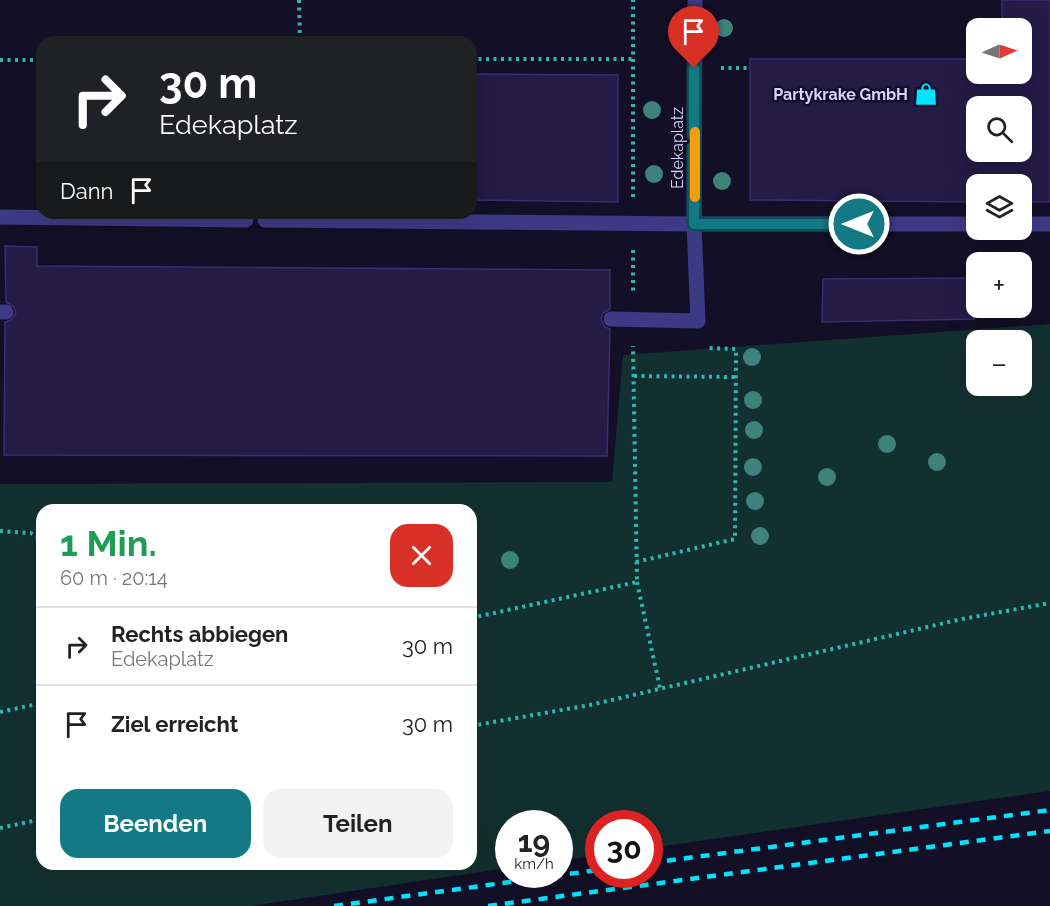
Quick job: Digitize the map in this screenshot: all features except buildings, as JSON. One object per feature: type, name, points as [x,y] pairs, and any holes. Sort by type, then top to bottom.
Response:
[{"type":"street","name":"Edekaplatz","points":[[634,320],[698,321],[694,224],[695,0]]},
{"type":"street","points":[[0,217],[36,217]]},
{"type":"street","points":[[164,219],[246,220]]},
{"type":"street","points":[[265,220],[966,224]]},
{"type":"street","points":[[1032,224],[1050,224]]},
{"type":"street","points":[[611,319],[634,320]]},
{"type":"path","points":[[299,0],[300,36]]},
{"type":"path","points":[[633,0],[633,376],[636,562],[637,582],[660,688]]},
{"type":"path","points":[[477,59],[633,59]]},
{"type":"path","points":[[0,60],[36,60]]},
{"type":"path","points":[[633,347],[645,347]]},
{"type":"path","points":[[636,562],[735,539],[736,349],[702,348]]},
{"type":"path","points":[[633,376],[736,377]]},
{"type":"path","points":[[0,531],[31,533],[36,536]]},
{"type":"path","points":[[477,617],[637,582]]},
{"type":"path","points":[[477,725],[590,705],[962,619],[1050,603]]},
{"type":"path","points":[[0,712],[36,704]]},
{"type":"path","points":[[0,828],[36,820]]},
{"type":"green space","points":[[1050,324],[1050,791],[663,846],[663,810],[585,810],[585,857],[573,859],[573,810],[495,810],[495,870],[250,906],[0,906],[0,484],[612,482],[623,355],[966,330],[966,396],[1032,396],[1032,330],[967,330]]},
{"type":"railway","points":[[663,861],[1050,810]]},
{"type":"railway","points":[[488,906],[1050,831]]},
{"type":"railway","points":[[334,906],[585,872]]},
{"type":"slow traffic","points":[[695,132],[695,197]]},
{"type":"place","name":"Partykrake GmbH","points":[[926,94]]},
{"type":"route","points":[[694,68],[694,224],[859,224]]}]
